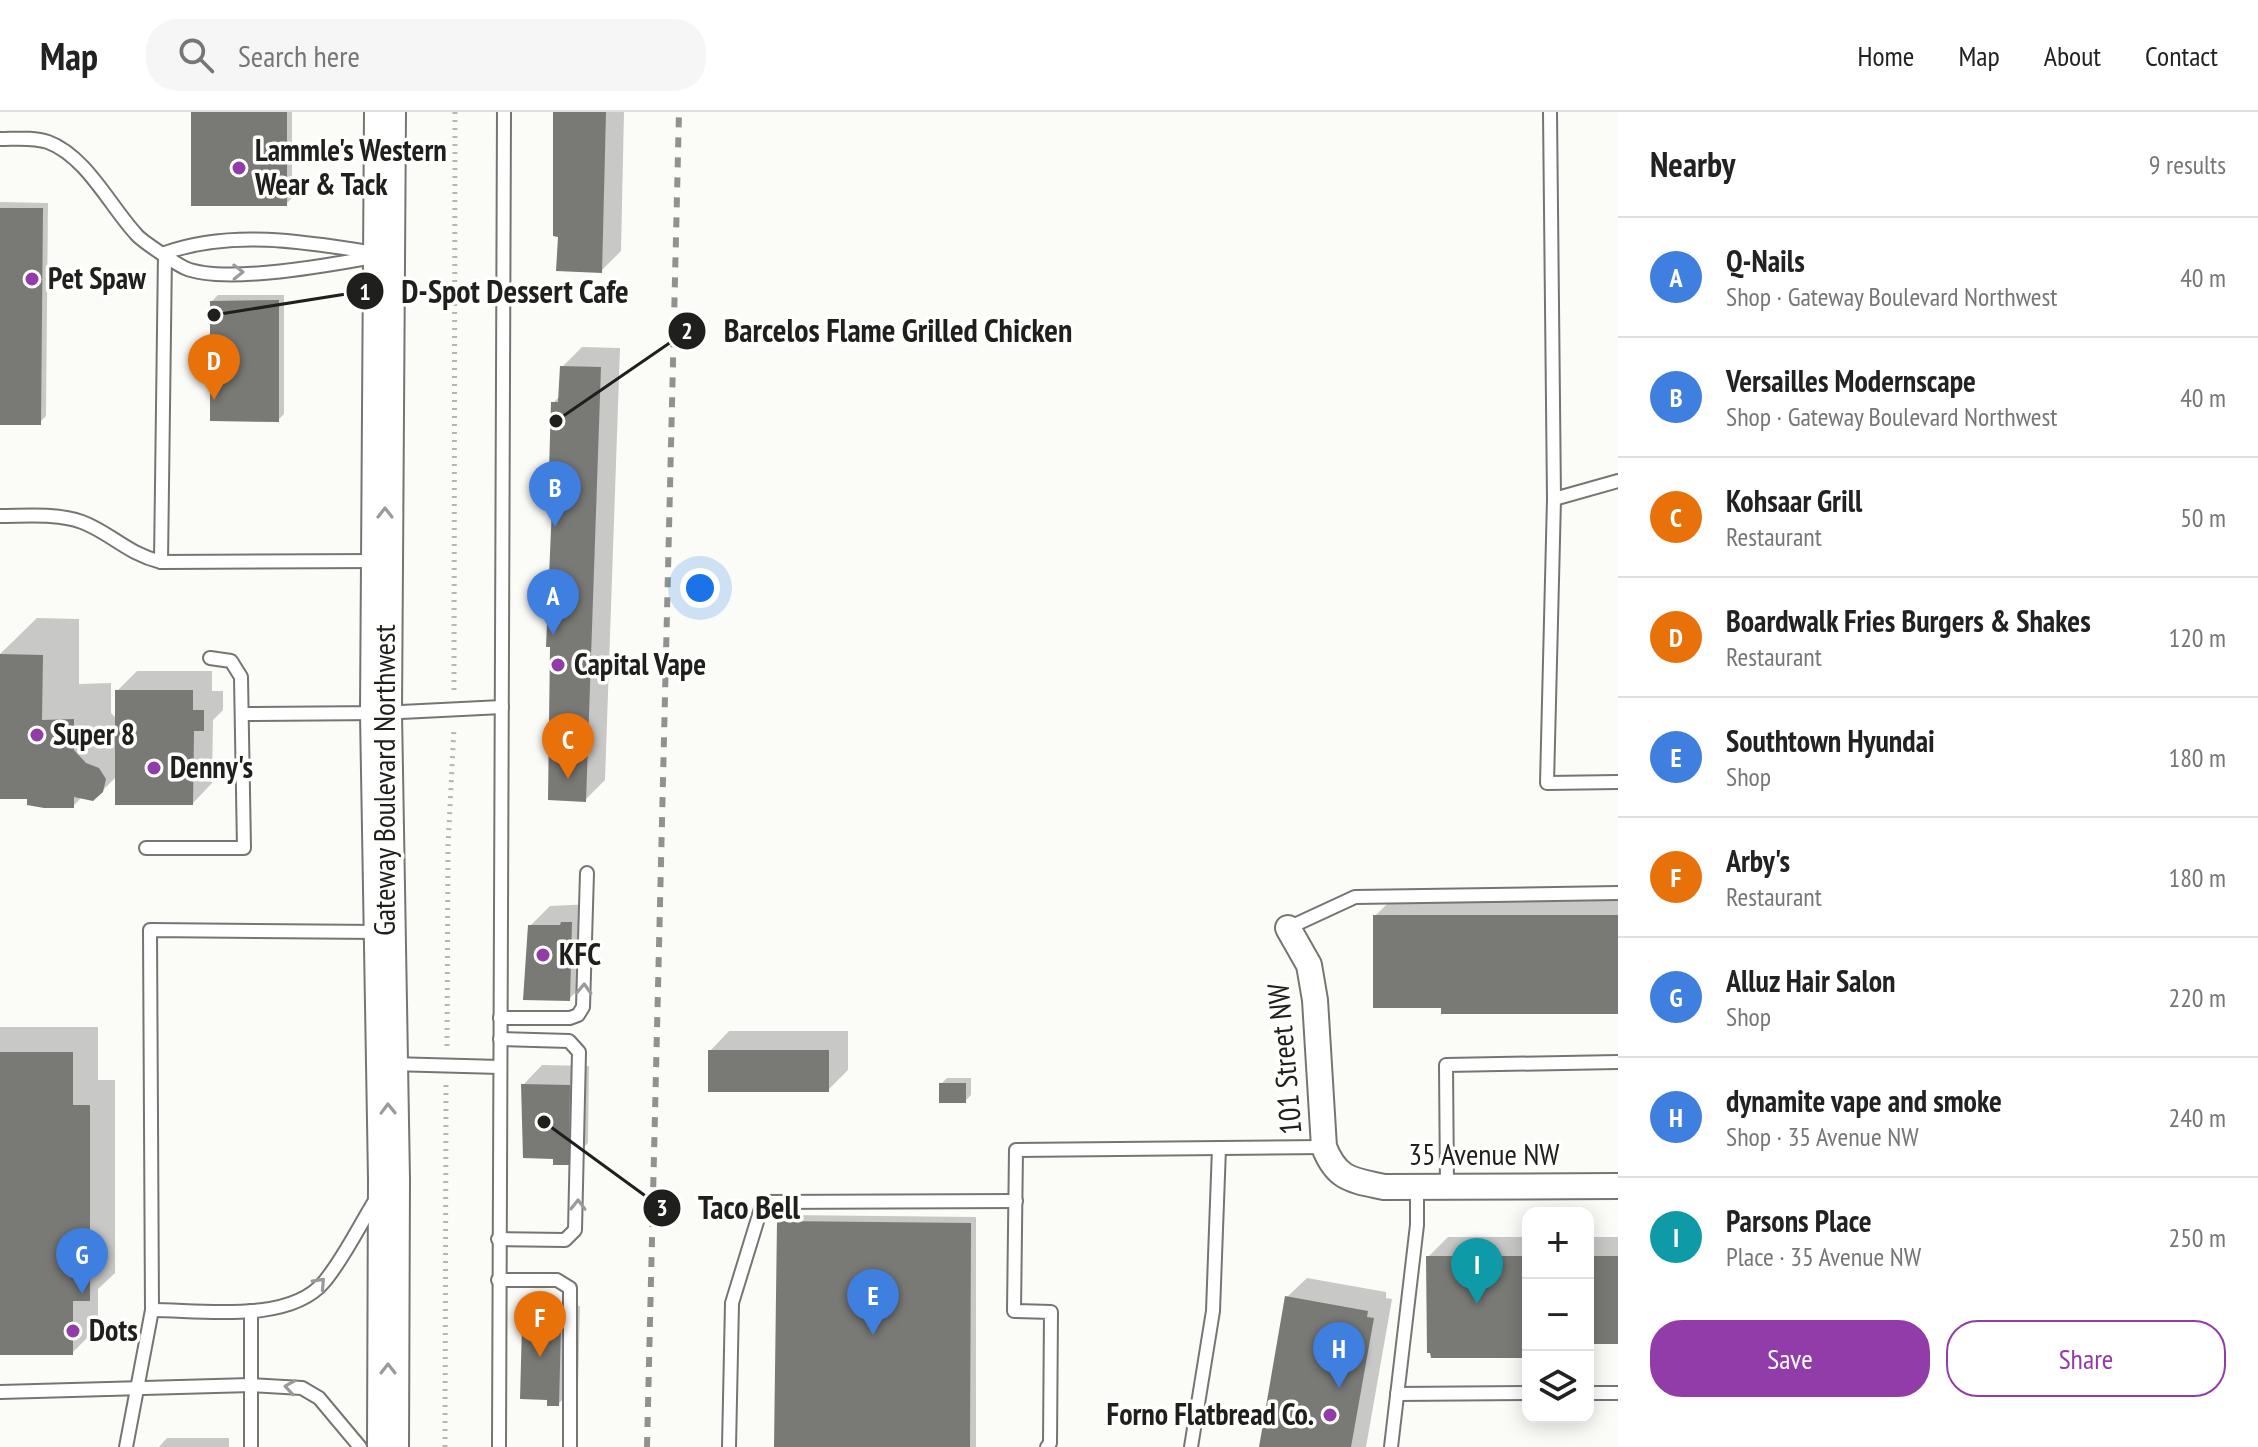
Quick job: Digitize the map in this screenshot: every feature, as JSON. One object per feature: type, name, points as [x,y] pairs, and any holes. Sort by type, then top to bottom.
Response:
[{"type":"highway","name":"Gateway Boulevard Northwest","points":[[385,112],[385,561],[381,713],[388,1064],[388,1447]]},
{"type":"street","name":"101 Street NW","points":[[1288,928],[1309,965],[1315,1000],[1324,1147],[1332,1167],[1350,1180]]},
{"type":"street","name":"35 Avenue NW","points":[[1350,1180],[1384,1187],[1618,1186]]},
{"type":"lane","points":[[499,1447],[504,112]]},
{"type":"lane","points":[[1550,112],[1554,499],[1547,783],[1618,782]]},
{"type":"lane","points":[[0,139],[31,139],[58,147],[90,178],[137,236],[185,268],[204,272],[301,271],[386,255]]},
{"type":"lane","points":[[165,253],[196,242],[300,241],[386,255]]},
{"type":"lane","points":[[161,562],[165,253]]},
{"type":"lane","points":[[1554,499],[1618,481]]},
{"type":"lane","points":[[0,516],[70,518],[86,524],[124,549],[161,562],[385,561]]},
{"type":"lane","points":[[146,848],[244,848],[243,714],[238,668],[231,661],[210,658]]},
{"type":"lane","points":[[243,714],[381,713],[502,707]]},
{"type":"lane","points":[[500,1018],[570,1018],[578,1015],[583,1007],[587,873]]},
{"type":"lane","points":[[1288,928],[1355,897],[1618,893]]},
{"type":"lane","points":[[126,1447],[152,1310],[150,930],[386,932]]},
{"type":"lane","points":[[498,1239],[565,1240],[575,1230],[579,1082],[579,1052],[569,1041],[500,1039]]},
{"type":"lane","points":[[1447,1187],[1446,1065],[1618,1062]]},
{"type":"lane","points":[[388,1064],[500,1067]]},
{"type":"lane","points":[[1047,1447],[1050,1443],[1051,1312],[1014,1311],[1016,1150],[1324,1147]]},
{"type":"lane","points":[[1191,1447],[1213,1311],[1219,1148]]},
{"type":"lane","points":[[152,1310],[251,1311],[288,1306],[322,1284],[389,1179]]},
{"type":"lane","points":[[1391,1447],[1417,1225],[1417,1187]]},
{"type":"lane","points":[[729,1447],[732,1303],[763,1202],[1016,1201]]},
{"type":"lane","points":[[498,1280],[557,1280],[570,1288],[570,1447]]},
{"type":"lane","points":[[251,1311],[251,1447]]},
{"type":"lane","points":[[0,1392],[251,1385],[302,1388],[319,1398],[360,1447]]},
{"type":"lane","points":[[1397,1394],[1522,1393]]},
{"type":"lane","points":[[1594,1393],[1618,1393]]},
{"type":"path","points":[[445,1447],[448,846],[454,708],[455,112]]},
{"type":"building","name":"Lammle's Western Wear & Tack","points":[[191,112],[287,112],[287,206],[191,206]]},
{"type":"building","points":[[553,112],[606,112],[602,273],[556,271],[558,237],[553,236]]},
{"type":"building","points":[[0,208],[43,208],[41,425],[0,425]]},
{"type":"building","points":[[279,300],[279,422],[210,421],[210,301]]},
{"type":"building","points":[[560,366],[601,367],[586,802],[548,800],[550,647],[546,647],[552,506],[548,506],[551,402],[558,402]]},
{"type":"building","name":"Super 8","points":[[0,654],[43,655],[42,720],[74,719],[74,750],[86,763],[99,768],[106,779],[103,792],[93,801],[74,797],[74,808],[44,808],[27,805],[27,799],[0,799]]},
{"type":"building","name":"Denny's","points":[[115,690],[193,690],[193,710],[204,710],[204,731],[194,731],[193,805],[115,805]]},
{"type":"building","points":[[1373,915],[1618,915],[1618,1014],[1441,1014],[1441,1008],[1373,1008]]},
{"type":"building","points":[[561,922],[572,922],[570,1001],[523,1000],[528,925],[560,925]]},
{"type":"building","points":[[708,1050],[829,1050],[829,1092],[708,1092]]},
{"type":"building","points":[[0,1052],[73,1052],[73,1105],[90,1105],[90,1301],[73,1301],[73,1355],[0,1355]]},
{"type":"building","points":[[939,1083],[966,1083],[966,1103],[939,1103]]},
{"type":"building","points":[[521,1084],[570,1085],[569,1165],[553,1165],[553,1159],[523,1158]]},
{"type":"building","points":[[777,1221],[971,1223],[970,1447],[774,1447]]},
{"type":"building","points":[[1426,1256],[1522,1256],[1522,1358],[1431,1358],[1427,1353]]},
{"type":"building","points":[[1594,1256],[1618,1256],[1618,1344],[1594,1344]]},
{"type":"building","points":[[1285,1296],[1368,1311],[1367,1317],[1374,1318],[1351,1447],[1259,1447]]},
{"type":"building","points":[[522,1325],[561,1325],[559,1406],[547,1406],[547,1400],[520,1399]]},
{"type":"railway","points":[[647,1447],[679,112]]},
{"type":"place","name":"Lammle's Western Wear & Tack","points":[[239,168]]},
{"type":"place","name":"Pet Spaw","points":[[32,279]]},
{"type":"place","name":"D-Spot Dessert Cafe","points":[[214,315]]},
{"type":"place","name":"Boardwalk Fries Burgers & Shakes","points":[[214,400]]},
{"type":"place","name":"Barcelos Flame Grilled Chicken","points":[[556,421]]},
{"type":"place","name":"Versailles Modernscape","points":[[555,527]]},
{"type":"place","name":"Q-Nails","points":[[553,635]]},
{"type":"place","name":"Capital Vape","points":[[558,665]]},
{"type":"place","name":"Super 8","points":[[37,735]]},
{"type":"place","name":"Denny's","points":[[154,768]]},
{"type":"place","name":"Kohsaar Grill","points":[[568,779]]},
{"type":"place","name":"KFC","points":[[543,955]]},
{"type":"place","name":"Taco Bell","points":[[544,1122]]},
{"type":"place","name":"Alluz Hair Salon","points":[[82,1294]]},
{"type":"place","name":"Parsons Place","points":[[1477,1304]]},
{"type":"place","name":"Dots","points":[[73,1331]]},
{"type":"place","name":"Southtown Hyundai","points":[[873,1335]]},
{"type":"place","name":"Arby's","points":[[540,1357]]},
{"type":"place","name":"dynamite vape and smoke","points":[[1339,1388]]},
{"type":"place","name":"Forno Flatbread Co.","points":[[1330,1415]]}]
